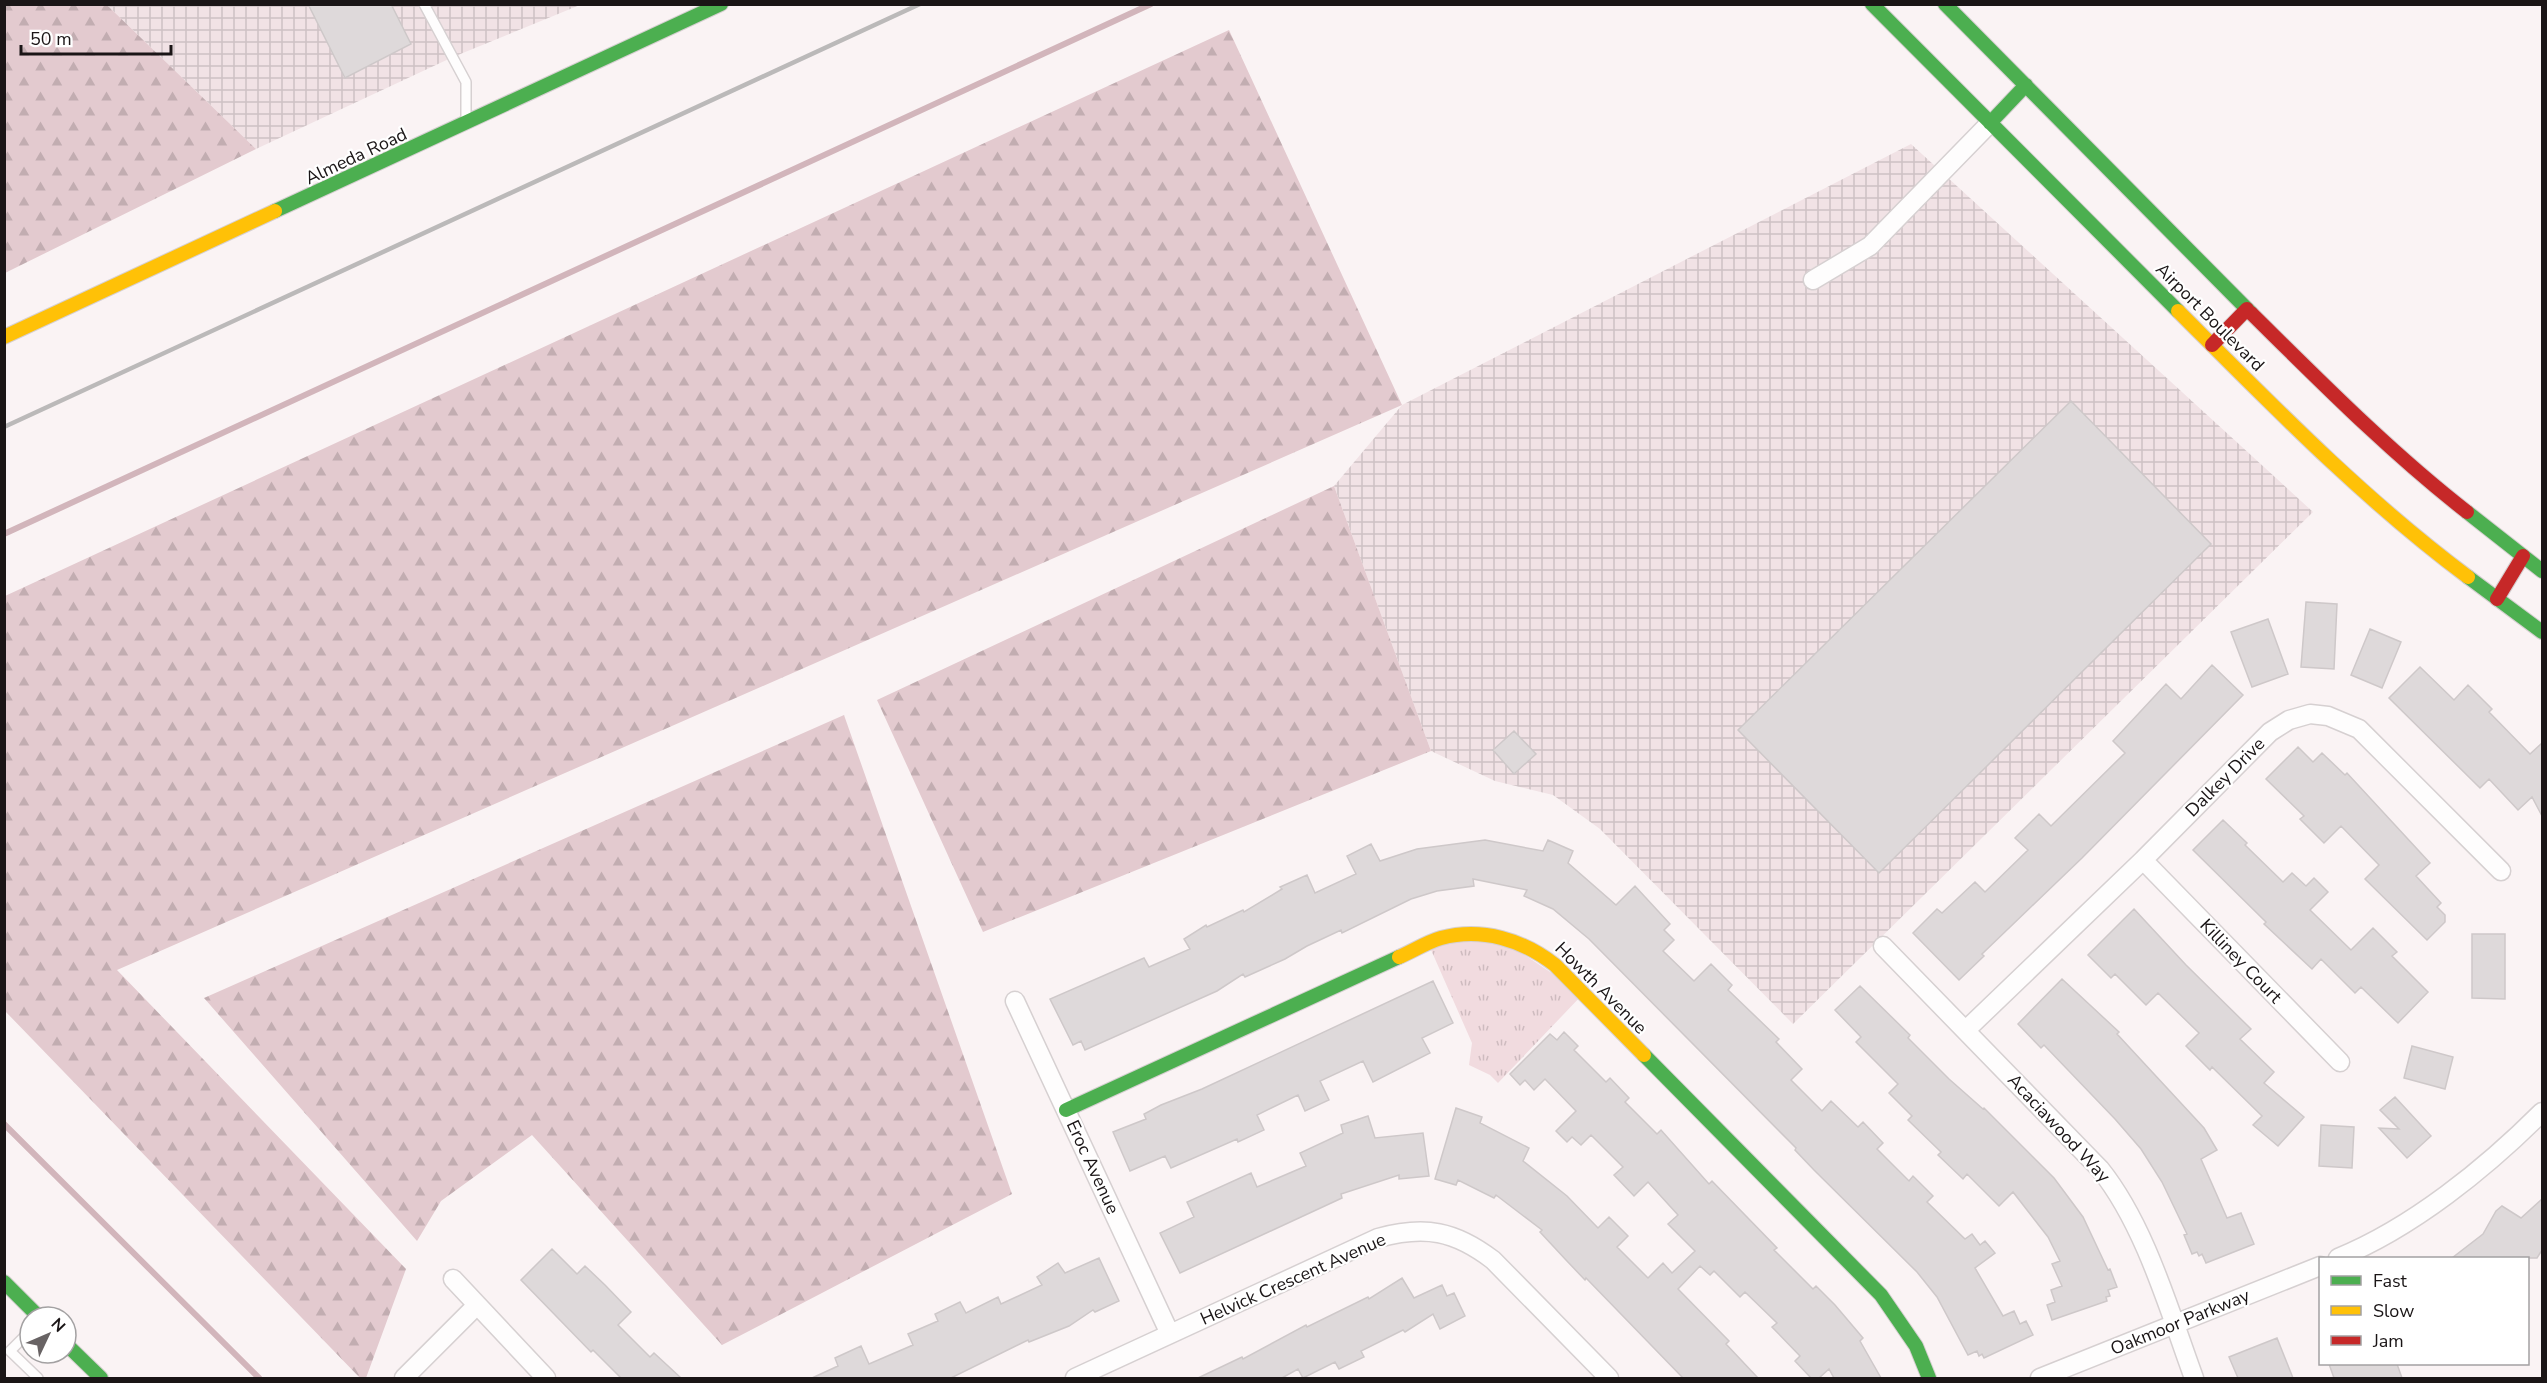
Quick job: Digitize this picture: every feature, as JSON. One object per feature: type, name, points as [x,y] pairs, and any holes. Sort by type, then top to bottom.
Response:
[{"type":"main road","name":"Almeda Road","points":[[4,337],[721,4]]},
{"type":"main road","name":"Airport Boulevard","points":[[1872,4],[2312,445],[2424,544],[2542,632]]},
{"type":"main road","name":"Airport Boulevard","points":[[1945,4],[2247,309],[2364,423],[2433,486],[2542,571]]},
{"type":"main road","points":[[1990,123],[2026,85]]},
{"type":"main road","points":[[2212,345],[2247,309]]},
{"type":"main road","points":[[2497,599],[2523,556]]},
{"type":"main road","name":"Howth Avenue","points":[[1066,1110],[1441,938],[1479,934],[1513,939],[1541,953],[1555,965],[1881,1295],[1916,1347],[1929,1378]]},
{"type":"main road","points":[[4,1282],[27,1305]]},
{"type":"main road","points":[[78,1356],[101,1378]]},
{"type":"street","points":[[1813,280],[1870,246],[1990,123]]},
{"type":"street","name":"Dalkey Drive","points":[[1966,1030],[2143,860],[2270,732],[2289,720],[2310,714],[2328,716],[2359,729],[2501,871]]},
{"type":"street","name":"Killiney Court","points":[[2143,860],[2340,1062]]},
{"type":"street","name":"Acaciawood Way","points":[[1883,946],[2100,1169],[2119,1193],[2134,1221],[2194,1378]]},
{"type":"street","name":"Eroc Avenue","points":[[1015,1000],[1170,1334]]},
{"type":"street","points":[[2340,1257],[2409,1221],[2466,1180],[2542,1112]]},
{"type":"street","name":"Helvick Crescent Avenue","points":[[1075,1378],[1378,1238],[1403,1231],[1428,1231],[1454,1236],[1474,1245],[1493,1260],[1609,1378]]},
{"type":"street","name":"Oakmoor Parkway","points":[[2040,1378],[2319,1266]]},
{"type":"street","points":[[453,1279],[546,1378]]},
{"type":"street","points":[[404,1378],[477,1305]]},
{"type":"lane","points":[[424,4],[466,82],[466,124]]},
{"type":"lane","points":[[7,1351],[38,1378]]},
{"type":"shaded area","points":[[107,5],[580,5],[453,57],[256,149]]},
{"type":"shaded area","points":[[1911,144],[2313,512],[1793,1024],[1600,829],[1553,795],[1495,781],[1431,751],[1334,486],[1402,405]]},
{"type":"green space","points":[[5,4],[107,5],[256,149],[5,273]]},
{"type":"green space","points":[[1229,30],[1402,405],[117,970],[406,1269],[366,1378],[360,1378],[5,1011],[5,596]]},
{"type":"green space","points":[[1334,486],[1431,751],[983,932],[877,700]]},
{"type":"green space","points":[[844,715],[1012,1194],[722,1345],[532,1135],[441,1201],[417,1241],[204,998]]},
{"type":"green space","points":[[1495,935],[1583,994],[1498,1083],[1490,1075],[1469,1065],[1472,1043],[1428,943]]},
{"type":"building","points":[[308,4],[391,4],[411,44],[345,78]]},
{"type":"building","points":[[2071,401],[2211,544],[1879,873],[1738,730]]},
{"type":"building","points":[[2306,602],[2337,604],[2334,669],[2301,667]]},
{"type":"building","points":[[2268,619],[2288,674],[2252,687],[2231,632]]},
{"type":"building","points":[[2370,629],[2401,642],[2382,688],[2351,675]]},
{"type":"building","points":[[2212,665],[2243,695],[2082,858],[1982,954],[1984,956],[1959,980],[1913,933],[1937,909],[1942,913],[1975,882],[1985,892],[2028,850],[2015,838],[2039,814],[2051,826],[2125,753],[2113,741],[2166,684],[2181,699]]},
{"type":"building","points":[[2420,667],[2454,700],[2468,685],[2492,709],[2489,712],[2530,754],[2542,743],[2542,816],[2532,797],[2518,810],[2489,779],[2480,788],[2389,698]]},
{"type":"building","points":[[1514,731],[1536,754],[1514,774],[1493,750]]},
{"type":"building","points":[[2298,747],[2313,762],[2322,753],[2345,775],[2347,773],[2430,863],[2416,876],[2441,903],[2437,907],[2445,915],[2445,922],[2427,940],[2365,879],[2379,865],[2341,826],[2324,843],[2300,819],[2304,816],[2266,779]]},
{"type":"building","points":[[2223,820],[2283,882],[2292,873],[2306,886],[2314,878],[2328,892],[2310,910],[2351,950],[2373,928],[2397,952],[2392,956],[2428,992],[2398,1023],[2361,987],[2355,993],[2321,959],[2312,969],[2264,924],[2266,922],[2193,850]]},
{"type":"building","points":[[1485,840],[1543,851],[1548,840],[1573,851],[1568,863],[1616,905],[1635,886],[1670,924],[1664,930],[1674,940],[1663,951],[1694,981],[1711,964],[1732,985],[1728,990],[1779,1039],[1776,1042],[1802,1069],[1791,1080],[1822,1111],[1831,1101],[1858,1127],[1863,1122],[1883,1143],[1877,1149],[1909,1181],[1913,1176],[1933,1196],[1927,1202],[1965,1239],[1972,1234],[1980,1245],[1985,1241],[1995,1253],[1975,1268],[2003,1316],[2014,1311],[2020,1324],[2026,1321],[2033,1335],[1984,1358],[1982,1354],[1979,1356],[1977,1351],[1968,1355],[1937,1297],[1917,1272],[1814,1170],[1795,1150],[1796,1148],[1589,939],[1553,909],[1524,896],[1527,890],[1473,879],[1474,886],[1437,891],[1411,899],[1245,977],[1243,974],[1217,991],[1085,1050],[1081,1041],[1073,1045],[1050,999],[1144,958],[1149,967],[1190,949],[1184,939],[1206,925],[1207,927],[1243,910],[1244,912],[1282,889],[1280,887],[1307,875],[1315,893],[1356,874],[1347,856],[1371,844],[1380,861],[1417,849]]},
{"type":"building","points":[[2134,909],[2186,965],[2251,1029],[2240,1039],[2274,1072],[2264,1083],[2304,1117],[2278,1146],[2253,1125],[2262,1116],[2212,1067],[2210,1070],[2186,1046],[2199,1033],[2158,993],[2146,1005],[2115,974],[2111,978],[2088,955]]},
{"type":"building","points":[[2472,934],[2505,934],[2505,999],[2472,998]]},
{"type":"building","points":[[2062,979],[2119,1032],[2117,1034],[2204,1128],[2217,1150],[2201,1159],[2227,1218],[2241,1213],[2254,1244],[2206,1263],[2202,1254],[2199,1256],[2197,1252],[2192,1254],[2184,1235],[2187,1234],[2162,1182],[2141,1149],[2044,1045],[2041,1048],[2018,1024]]},
{"type":"building","points":[[1433,981],[1453,1023],[1422,1038],[1430,1053],[1373,1082],[1363,1061],[1320,1081],[1329,1100],[1305,1111],[1298,1095],[1257,1115],[1264,1130],[1238,1142],[1237,1139],[1171,1168],[1165,1156],[1130,1171],[1113,1132],[1146,1119],[1144,1114],[1161,1105],[1202,1089]]},
{"type":"building","points":[[1860,986],[1910,1035],[1908,1038],[1949,1079],[1984,1108],[2054,1178],[2083,1217],[2108,1270],[2110,1269],[2117,1287],[2108,1290],[2110,1296],[2106,1297],[2107,1301],[2052,1320],[2047,1305],[2055,1302],[2051,1290],[2062,1286],[2052,1264],[2060,1261],[2048,1237],[2013,1192],[1999,1206],[1967,1174],[1963,1179],[1938,1155],[1941,1152],[1908,1120],[1912,1116],[1889,1093],[1898,1084],[1856,1042],[1861,1037],[1835,1010]]},
{"type":"building","points":[[1564,1032],[1578,1046],[1574,1050],[1606,1082],[1610,1078],[1629,1098],[1625,1102],[1657,1134],[1661,1130],[1709,1184],[1712,1181],[1777,1248],[1774,1250],[1813,1289],[1816,1286],[1835,1305],[1863,1338],[1860,1341],[1881,1378],[1834,1378],[1829,1369],[1819,1378],[1811,1378],[1795,1361],[1800,1356],[1772,1327],[1777,1323],[1745,1292],[1740,1297],[1714,1271],[1710,1275],[1700,1266],[1678,1289],[1729,1341],[1726,1344],[1758,1378],[1683,1378],[1586,1278],[1585,1280],[1540,1232],[1542,1230],[1496,1195],[1494,1198],[1458,1180],[1456,1185],[1435,1179],[1456,1108],[1482,1117],[1480,1123],[1529,1148],[1523,1161],[1567,1196],[1598,1228],[1609,1217],[1628,1236],[1617,1247],[1648,1278],[1663,1263],[1672,1273],[1695,1251],[1668,1224],[1678,1215],[1648,1182],[1634,1196],[1614,1175],[1623,1167],[1591,1135],[1581,1145],[1572,1137],[1567,1142],[1556,1131],[1576,1111],[1545,1079],[1534,1090],[1525,1080],[1520,1085],[1510,1074],[1550,1034],[1557,1040]]},
{"type":"building","points":[[2412,1046],[2453,1057],[2445,1089],[2404,1078]]},
{"type":"building","points":[[2395,1097],[2431,1136],[2407,1158],[2379,1128],[2399,1129],[2380,1110]]},
{"type":"building","points":[[1368,1116],[1375,1138],[1423,1133],[1429,1176],[1399,1179],[1399,1175],[1341,1194],[1342,1198],[1180,1273],[1160,1233],[1194,1217],[1187,1202],[1251,1173],[1257,1187],[1306,1166],[1300,1153],[1343,1133],[1341,1125]]},
{"type":"building","points":[[2321,1125],[2354,1127],[2352,1168],[2319,1166]]},
{"type":"building","points":[[2542,1199],[2542,1250],[2537,1258],[2453,1257],[2483,1234],[2496,1211],[2502,1206],[2521,1218]]},
{"type":"building","points":[[552,1249],[577,1274],[585,1266],[605,1285],[631,1312],[618,1325],[650,1357],[654,1353],[681,1378],[621,1378],[593,1350],[591,1352],[521,1280]]},
{"type":"building","points":[[1099,1258],[1119,1301],[1095,1312],[1093,1310],[1069,1326],[1029,1342],[1028,1340],[951,1378],[812,1378],[838,1366],[835,1358],[861,1346],[869,1364],[913,1345],[908,1334],[938,1321],[935,1314],[960,1302],[966,1313],[998,1297],[1001,1304],[1042,1285],[1037,1277],[1058,1263],[1065,1273]]},
{"type":"building","points":[[1402,1278],[1414,1298],[1442,1285],[1447,1296],[1454,1293],[1465,1316],[1440,1329],[1433,1314],[1405,1332],[1403,1330],[1361,1351],[1364,1357],[1339,1369],[1335,1362],[1303,1378],[1298,1369],[1282,1378],[1198,1378],[1242,1357],[1243,1359],[1306,1325],[1307,1327],[1368,1297],[1369,1299]]},
{"type":"building","points":[[2277,1338],[2293,1378],[2238,1378],[2229,1357]]},
{"type":"building","points":[[2329,1365],[2397,1365],[2402,1378],[2334,1378]]},
{"type":"waterway","points":[[4,534],[1151,4]]},
{"type":"waterway","points":[[4,1124],[259,1378]]},
{"type":"railway","points":[[4,427],[920,4]]},
{"type":"traffic: fast","points":[[275,211],[721,4]]},
{"type":"traffic: fast","points":[[1872,4],[2178,311]]},
{"type":"traffic: fast","points":[[1945,4],[2251,313]]},
{"type":"traffic: fast","points":[[1990,123],[2026,85]]},
{"type":"traffic: fast","points":[[2467,512],[2542,571]]},
{"type":"traffic: fast","points":[[2468,577],[2542,632]]},
{"type":"traffic: fast","points":[[1066,1110],[1399,957]]},
{"type":"traffic: fast","points":[[1644,1055],[1881,1295],[1916,1346],[1929,1378]]},
{"type":"traffic: fast","points":[[4,1282],[27,1305]]},
{"type":"traffic: fast","points":[[78,1356],[101,1378]]},
{"type":"traffic: slow","points":[[4,337],[275,211]]},
{"type":"traffic: slow","points":[[2178,311],[2354,483],[2468,577]]},
{"type":"traffic: slow","points":[[1399,957],[1441,938],[1456,935],[1487,935],[1516,943],[1543,956],[1555,965],[1644,1055]]},
{"type":"traffic: jam","points":[[2212,345],[2247,309]]},
{"type":"traffic: jam","points":[[2251,313],[2383,441],[2467,512]]},
{"type":"traffic: jam","points":[[2497,599],[2523,556]]}]
